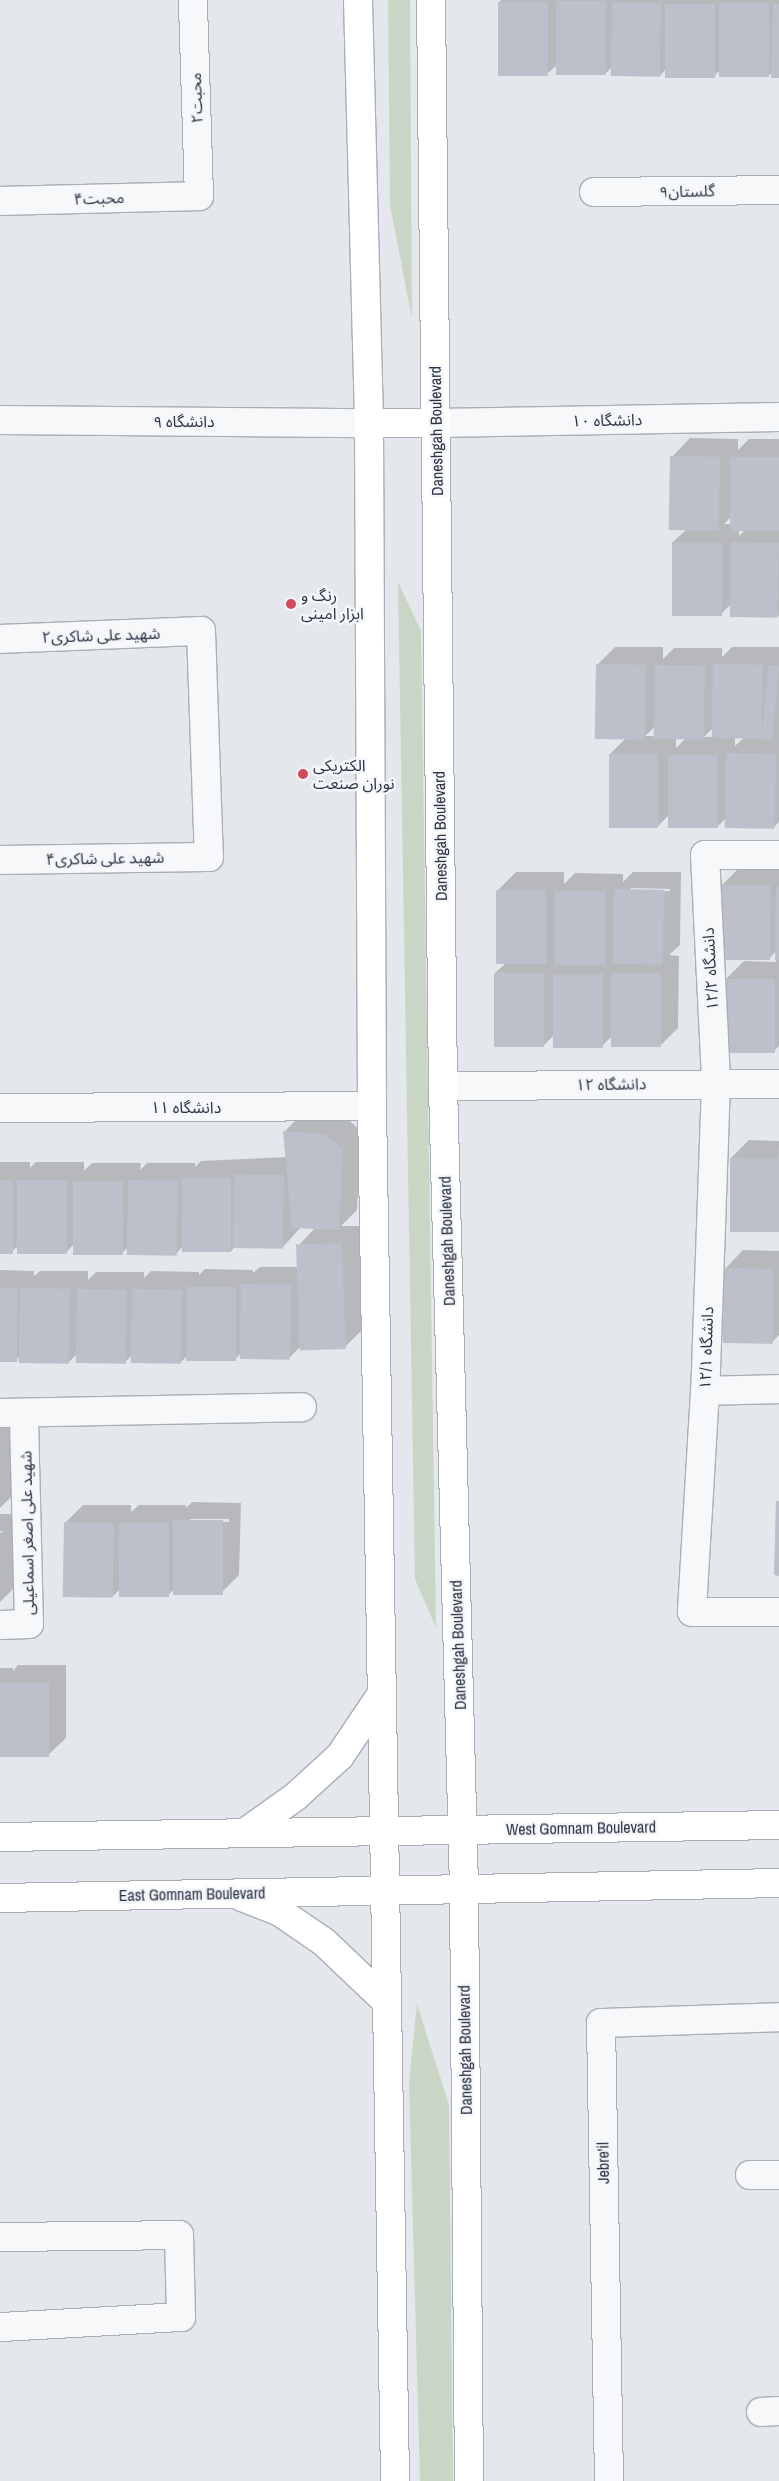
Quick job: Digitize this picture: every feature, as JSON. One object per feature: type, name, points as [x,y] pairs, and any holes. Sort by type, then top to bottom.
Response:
[{"type":"main road","points":[[358,0],[369,423],[372,1106],[395,2481]]},
{"type":"main road","name":"Daneshgah Boulevard","points":[[431,0],[443,1086],[464,1888],[469,2481]]},
{"type":"main road","points":[[369,423],[436,423]]},
{"type":"main road","points":[[246,1832],[295,1797],[340,1756],[381,1695]]},
{"type":"main road","name":"West Gomnam Boulevard","points":[[384,1830],[779,1825]]},
{"type":"main road","points":[[0,1837],[384,1830]]},
{"type":"main road","points":[[384,1890],[779,1883]]},
{"type":"main road","name":"East Gomnam Boulevard","points":[[0,1898],[384,1890]]},
{"type":"main road","points":[[232,1893],[280,1912],[324,1942],[386,2001]]},
{"type":"street","name":"محبت۲","points":[[193,0],[199,196]]},
{"type":"street","name":"گلستان۹","points":[[594,192],[779,190]]},
{"type":"street","name":"محبت۴","points":[[0,201],[199,196]]},
{"type":"street","name":"دانشگاه ۱۰","points":[[436,423],[779,417]]},
{"type":"street","name":"دانشگاه ۹","points":[[0,420],[369,423]]},
{"type":"street","name":"شهید علی شاکری۲","points":[[0,639],[201,632],[209,857]]},
{"type":"street","name":"دانشگاه ۱۲/۲","points":[[716,1083],[705,855],[779,855]]},
{"type":"street","name":"شهید علی شاکری۴","points":[[0,860],[209,857]]},
{"type":"street","name":"دانشگاه ۱۲/۱","points":[[716,1083],[705,1391],[692,1612],[779,1612]]},
{"type":"street","name":"دانشگاه ۱۲","points":[[443,1086],[779,1084]]},
{"type":"street","name":"دانشگاه ۱۱","points":[[0,1108],[372,1106]]},
{"type":"street","points":[[705,1391],[779,1389]]},
{"type":"street","points":[[12,1413],[302,1407]]},
{"type":"street","name":"شهید علی اصغر اسماعیلی","points":[[0,1625],[29,1624],[12,1413]]},
{"type":"street","name":"Jebre'il","points":[[609,2481],[601,2023],[779,2017]]},
{"type":"street","points":[[750,2175],[779,2175]]},
{"type":"street","points":[[0,2237],[179,2235],[181,2317],[0,2327]]},
{"type":"green space","points":[[388,0],[410,0],[412,319],[390,205]]},
{"type":"green space","points":[[398,582],[421,631],[436,1628],[415,1579]]},
{"type":"green space","points":[[417,2004],[449,2105],[453,2481],[420,2481],[409,2082]]},
{"type":"building","points":[[556,1],[606,1],[606,75],[556,75]]},
{"type":"building","points":[[498,2],[548,2],[548,76],[498,76]]},
{"type":"building","points":[[612,2],[661,3],[660,77],[611,76]]},
{"type":"building","points":[[719,3],[769,3],[769,77],[719,77]]},
{"type":"building","points":[[665,4],[715,4],[715,78],[665,78]]},
{"type":"building","points":[[773,4],[779,4],[779,78],[771,78]]},
{"type":"building","points":[[670,456],[720,457],[719,531],[669,530]]},
{"type":"building","points":[[730,457],[779,457],[779,531],[730,531]]},
{"type":"building","points":[[672,542],[722,542],[722,616],[672,616]]},
{"type":"building","points":[[731,542],[779,543],[778,618],[730,617]]},
{"type":"building","points":[[596,664],[646,665],[645,740],[595,739]]},
{"type":"building","points":[[713,664],[763,665],[762,739],[712,738]]},
{"type":"building","points":[[655,665],[705,666],[704,740],[654,739]]},
{"type":"building","points":[[768,665],[779,666],[772,741],[761,740]]},
{"type":"building","points":[[726,753],[776,754],[775,829],[725,828]]},
{"type":"building","points":[[609,754],[658,754],[658,828],[609,828]]},
{"type":"building","points":[[668,755],[718,755],[718,828],[668,828]]},
{"type":"building","points":[[720,885],[770,885],[770,960],[720,960]]},
{"type":"building","points":[[776,886],[779,886],[779,960],[775,960]]},
{"type":"building","points":[[614,889],[664,890],[663,965],[613,964]]},
{"type":"building","points":[[496,890],[546,890],[546,964],[496,964]]},
{"type":"building","points":[[555,891],[605,891],[605,965],[555,965]]},
{"type":"building","points":[[494,973],[544,973],[544,1047],[494,1047]]},
{"type":"building","points":[[611,973],[661,973],[661,1047],[611,1047]]},
{"type":"building","points":[[553,974],[603,974],[603,1048],[553,1048]]},
{"type":"building","points":[[725,979],[775,979],[775,1053],[725,1053]]},
{"type":"building","points":[[283,1131],[325,1134],[343,1149],[339,1230],[292,1228]]},
{"type":"building","points":[[730,1158],[779,1158],[779,1232],[730,1232]]},
{"type":"building","points":[[234,1174],[284,1175],[283,1249],[233,1248]]},
{"type":"building","points":[[182,1178],[231,1178],[231,1252],[182,1252]]},
{"type":"building","points":[[0,1180],[13,1180],[13,1254],[0,1254]]},
{"type":"building","points":[[17,1180],[67,1180],[67,1254],[17,1254]]},
{"type":"building","points":[[128,1180],[178,1181],[177,1256],[127,1255]]},
{"type":"building","points":[[73,1181],[123,1181],[123,1255],[73,1255]]},
{"type":"building","points":[[342,1243],[346,1349],[300,1351],[296,1245]]},
{"type":"building","points":[[724,1268],[774,1269],[773,1344],[723,1343]]},
{"type":"building","points":[[241,1284],[291,1285],[290,1360],[240,1359]]},
{"type":"building","points":[[186,1287],[236,1287],[236,1361],[186,1361]]},
{"type":"building","points":[[0,1288],[17,1288],[17,1362],[0,1362]]},
{"type":"building","points":[[20,1288],[70,1289],[69,1364],[19,1363]]},
{"type":"building","points":[[77,1289],[127,1290],[126,1364],[76,1363]]},
{"type":"building","points":[[132,1289],[182,1290],[181,1364],[131,1363]]},
{"type":"building","points":[[776,1501],[779,1501],[779,1576],[774,1575]]},
{"type":"building","points":[[173,1520],[223,1520],[223,1595],[173,1595]]},
{"type":"building","points":[[64,1522],[114,1523],[113,1598],[63,1597]]},
{"type":"building","points":[[119,1523],[169,1523],[169,1597],[119,1597]]},
{"type":"building","points":[[0,1683],[49,1683],[49,1757],[0,1757]]},
{"type":"place","name":"رنگ و ابزار امینی","points":[[291,604]]},
{"type":"place","name":"الکتریکی نوران صنعت","points":[[303,774]]}]
